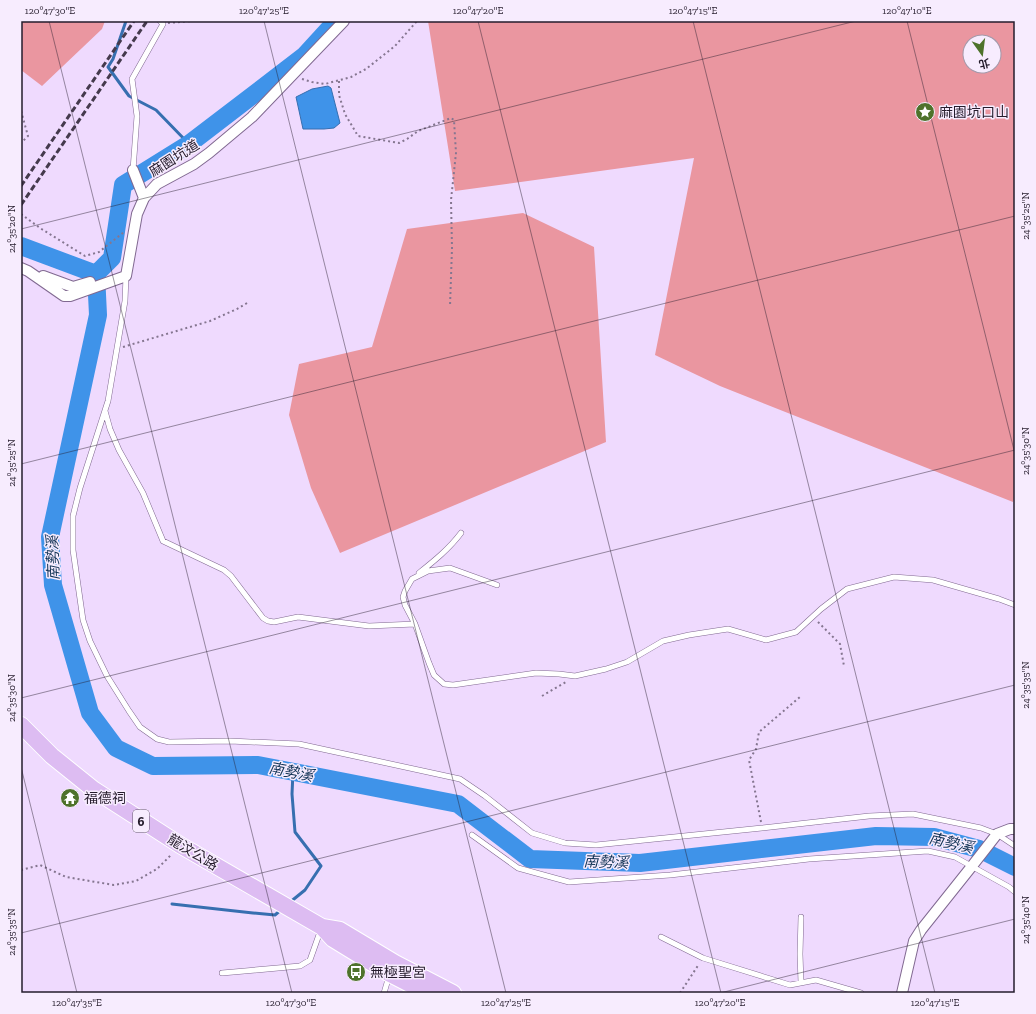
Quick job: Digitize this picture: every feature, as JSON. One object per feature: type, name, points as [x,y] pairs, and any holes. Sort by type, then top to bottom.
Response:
[{"type":"main road","name":"龍汶公路","points":[[21,725],[52,756],[93,789],[180,846],[322,927]]},
{"type":"main road","name":"6","points":[[322,927],[333,939],[392,968],[453,993]]},
{"type":"main road","name":"6","points":[[392,968],[427,993]]},
{"type":"street","name":"麻園坑道","points":[[126,273],[137,214],[143,198],[156,184],[194,164],[252,117],[344,21]]},
{"type":"street","points":[[132,170],[143,198]]},
{"type":"street","points":[[25,270],[71,292],[126,273]]},
{"type":"street","points":[[902,993],[914,941],[921,930],[995,837],[1010,829],[1015,829]]},
{"type":"lane","points":[[132,170],[137,116],[132,79],[162,22]]},
{"type":"lane","points":[[126,273],[124,301],[108,401],[80,488],[73,516],[73,550],[83,620],[90,641],[107,676],[129,711],[140,727],[157,739],[169,742],[230,740],[299,744],[460,779],[485,796],[532,833],[565,843],[603,844],[869,816],[914,814],[981,828],[995,837],[1015,846]]},
{"type":"lane","points":[[105,410],[110,429],[119,450],[143,493],[163,541],[224,570],[231,576],[263,618],[274,622],[298,617],[369,626],[415,624]]},
{"type":"lane","points":[[461,533],[442,554],[412,579],[403,597],[434,675],[444,684],[453,685],[536,673],[575,676],[606,670],[627,662],[663,641],[728,628],[766,640],[796,632],[847,589],[894,576],[933,580],[1015,605]]},
{"type":"lane","points":[[412,579],[428,571],[450,568],[497,585]]},
{"type":"lane","points":[[472,834],[518,868],[569,882],[670,875],[809,859],[928,851],[955,857],[974,865],[1015,892]]},
{"type":"lane","points":[[801,917],[801,983]]},
{"type":"lane","points":[[222,973],[300,966],[310,960],[322,927]]},
{"type":"lane","points":[[661,938],[702,958],[790,985],[816,980],[861,993]]},
{"type":"lane","points":[[384,993],[392,968]]},
{"type":"path","points":[[162,22],[192,21]]},
{"type":"path","points":[[291,76],[325,84],[351,77],[372,64],[395,46],[417,21]]},
{"type":"path","points":[[339,81],[339,95],[345,114],[358,136],[399,142],[407,139],[418,131],[451,118],[454,120],[456,153],[451,200],[452,248],[450,306]]},
{"type":"path","points":[[21,111],[28,136],[21,143]]},
{"type":"path","points":[[21,214],[40,228],[85,256],[99,252],[129,228]]},
{"type":"path","points":[[116,349],[210,321],[237,309],[246,303]]},
{"type":"path","points":[[813,617],[840,644],[844,666]]},
{"type":"path","points":[[542,696],[575,676]]},
{"type":"path","points":[[762,828],[749,760],[756,749],[759,732],[801,696]]},
{"type":"path","points":[[21,870],[40,865],[66,877],[114,885],[122,884],[136,881],[157,869],[180,846]]},
{"type":"path","points":[[680,993],[702,958]]},
{"type":"shaded area","points":[[21,21],[105,21],[102,29],[42,86],[21,70]]},
{"type":"shaded area","points":[[428,21],[1015,21],[1015,496],[1013,502],[720,386],[655,355],[694,158],[455,191]]},
{"type":"shaded area","points":[[523,213],[594,247],[606,442],[340,553],[311,488],[289,415],[299,364],[372,347],[407,229]]},
{"type":"water","points":[[328,86],[331,88],[340,123],[334,128],[303,129],[296,97],[312,89]]},
{"type":"waterway","points":[[126,21],[113,59],[108,67],[129,96],[156,110],[189,144]]},
{"type":"waterway","points":[[96,274],[112,258],[123,185],[189,144],[304,56],[336,21]]},
{"type":"waterway","name":"南勢溪","points":[[21,246],[96,274],[98,315],[50,537],[53,585],[90,713],[116,748],[153,766],[258,765],[458,804],[530,859],[640,863],[876,836],[934,837],[979,849],[1015,867]]},
{"type":"waterway","points":[[289,903],[305,890],[321,866],[295,832],[292,794],[293,772]]},
{"type":"waterway","points":[[172,904],[275,915],[282,909]]},
{"type":"railway","points":[[21,186],[134,21]]},
{"type":"railway","points":[[21,205],[147,21]]},
{"type":"place","name":"麻園坑口山","points":[[925,112]]},
{"type":"place","name":"福德祠","points":[[70,798]]},
{"type":"place","name":"無極聖宮","points":[[356,972]]}]
